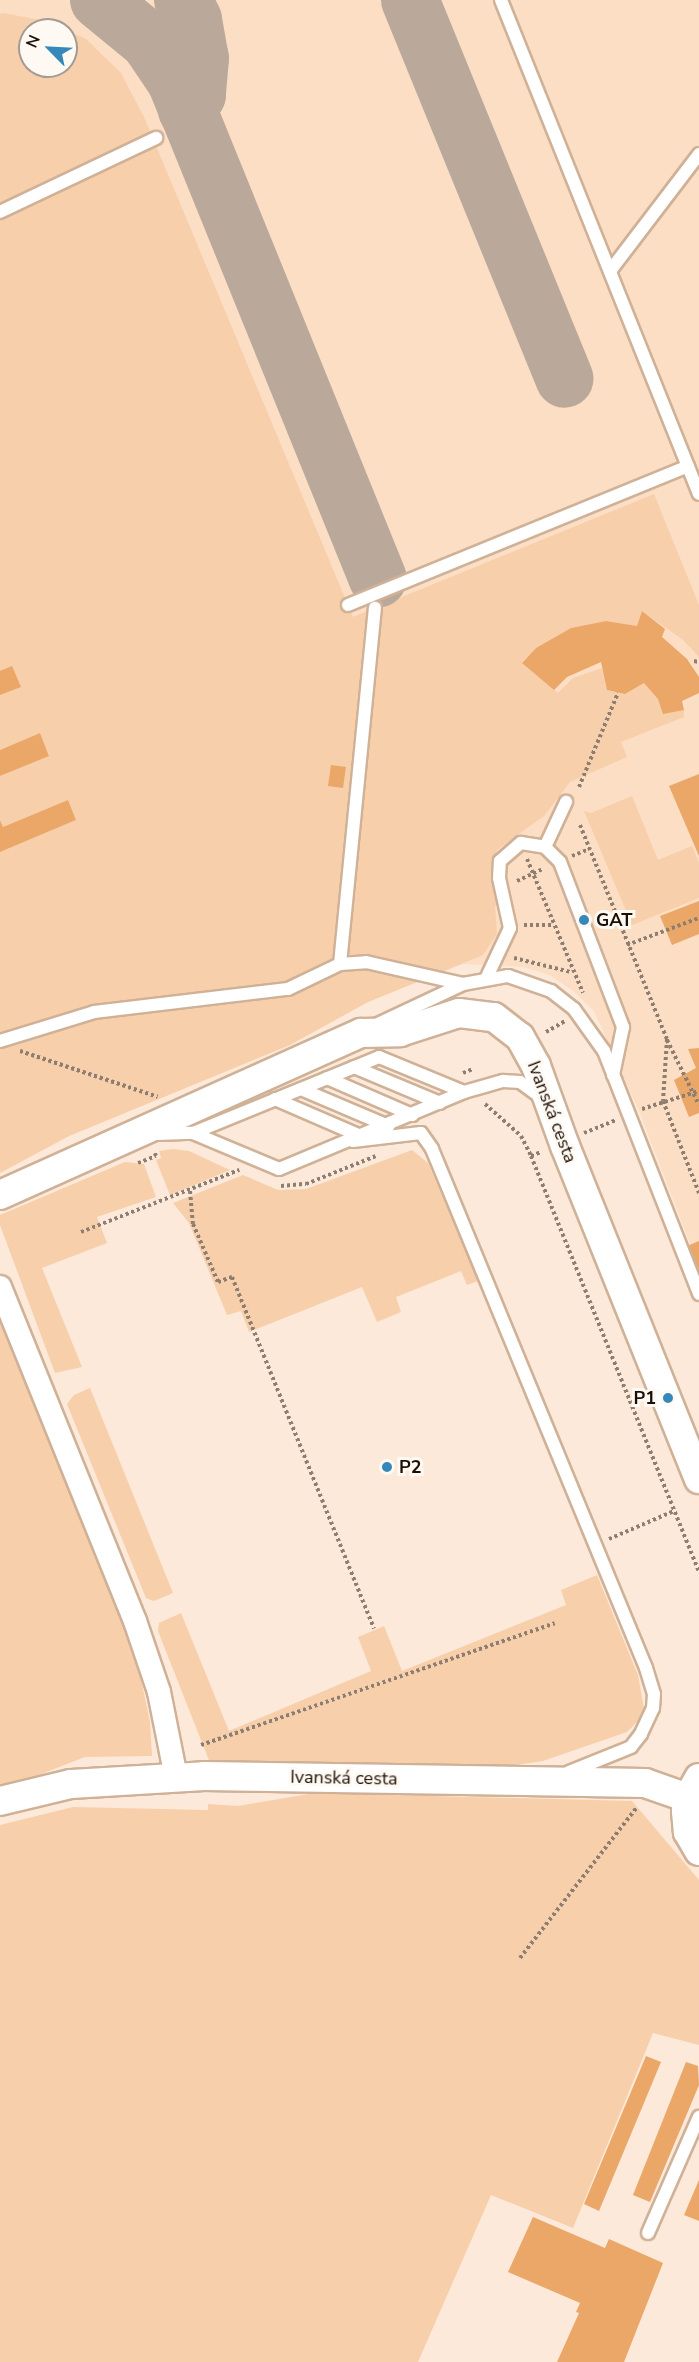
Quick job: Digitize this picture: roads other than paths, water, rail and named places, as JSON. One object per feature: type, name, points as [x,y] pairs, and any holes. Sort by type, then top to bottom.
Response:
[{"type":"street","name":"Ivanská cesta","points":[[0,1195],[361,1033],[400,1032],[459,1012],[485,1014],[520,1036],[537,1066],[699,1479]]},
{"type":"street","points":[[0,1287],[135,1621],[159,1692],[176,1777]]},
{"type":"street","name":"Ivanská cesta","points":[[0,1801],[71,1784],[176,1777],[645,1784],[693,1788],[686,1823],[699,1851]]},
{"type":"lane","points":[[501,0],[699,494]]},
{"type":"lane","points":[[0,212],[156,138]]},
{"type":"lane","points":[[610,271],[699,154]]},
{"type":"lane","points":[[348,605],[688,466]]},
{"type":"lane","points":[[340,964],[375,608]]},
{"type":"lane","points":[[545,847],[566,802]]},
{"type":"lane","points":[[486,979],[499,956],[510,928],[499,878],[500,861],[521,843],[545,847],[560,862],[623,1027],[613,1076]]},
{"type":"lane","points":[[4,1040],[94,1012],[288,989],[340,964],[366,962],[463,984]]},
{"type":"lane","points":[[361,1033],[463,984],[508,976],[531,982],[551,991],[579,1015],[604,1051],[699,1294]]},
{"type":"lane","points":[[135,1135],[193,1133],[379,1057],[464,1092]]},
{"type":"lane","points":[[354,1067],[440,1103]]},
{"type":"lane","points":[[327,1078],[412,1115]]},
{"type":"lane","points":[[193,1133],[279,1169],[358,1139],[464,1092],[503,1081],[520,1082],[550,1104]]},
{"type":"lane","points":[[301,1089],[388,1126]]},
{"type":"lane","points":[[275,1099],[358,1139],[422,1133],[432,1149],[654,1694],[649,1721],[631,1747],[593,1765],[533,1781]]},
{"type":"lane","points":[[648,2233],[699,2117]]},
{"type":"place","name":"GAT","points":[[584,920]]},
{"type":"place","name":"P1","points":[[668,1398]]},
{"type":"place","name":"P2","points":[[387,1467]]}]
